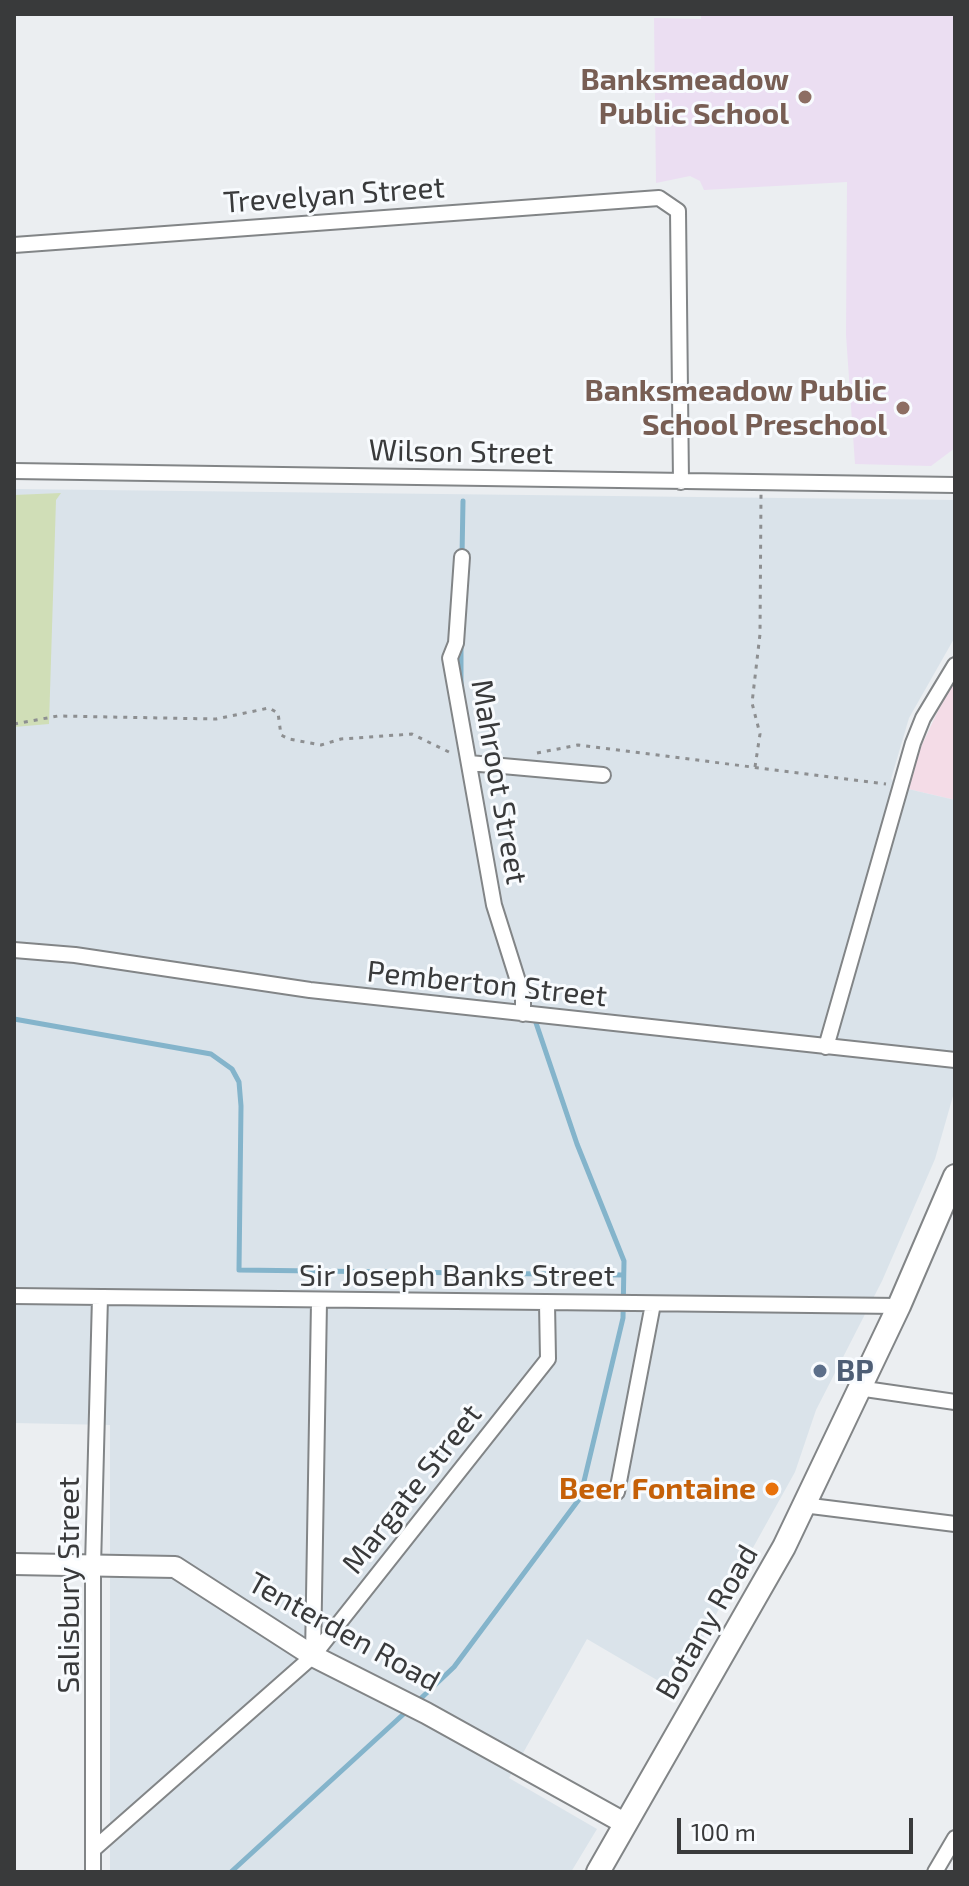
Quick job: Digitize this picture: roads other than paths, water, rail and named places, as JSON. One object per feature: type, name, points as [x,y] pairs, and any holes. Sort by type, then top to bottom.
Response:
[{"type":"main road","name":"Botany Road","points":[[598,1872],[761,1589],[899,1306],[955,1176]]},
{"type":"street","name":"Trevelyan Street","points":[[14,245],[659,198],[678,211],[681,482]]},
{"type":"street","name":"Wilson Street","points":[[14,471],[949,485]]},
{"type":"street","points":[[949,485],[955,476]]},
{"type":"street","name":"Mahroot Street","points":[[462,557],[456,643],[450,658],[494,905],[523,997],[523,1014]]},
{"type":"street","points":[[826,1047],[923,718],[955,665]]},
{"type":"street","points":[[469,763],[603,775]]},
{"type":"street","name":"Pemberton Street","points":[[14,950],[75,955],[310,990],[955,1060]]},
{"type":"street","name":"Sir Joseph Banks Street","points":[[14,1296],[319,1302],[899,1306]]},
{"type":"street","name":"Salisbury Street","points":[[93,1872],[93,1566],[100,1297]]},
{"type":"street","points":[[313,1656],[319,1302]]},
{"type":"street","name":"Margate Street","points":[[95,1848],[313,1656],[548,1359],[547,1303]]},
{"type":"street","points":[[617,1492],[653,1304]]},
{"type":"street","points":[[858,1388],[955,1402]]},
{"type":"street","points":[[803,1505],[955,1524]]},
{"type":"street","name":"Tenterden Road","points":[[14,1564],[175,1567],[313,1656],[426,1713],[626,1824]]},
{"type":"street","points":[[935,1872],[955,1838]]},
{"type":"waterway","points":[[462,556],[463,501]]},
{"type":"waterway","points":[[461,646],[461,688]]},
{"type":"waterway","points":[[416,1703],[454,1667],[580,1498],[623,1318],[624,1261],[577,1144],[534,1017]]},
{"type":"waterway","points":[[14,1019],[211,1054],[232,1069],[239,1082],[241,1106],[239,1270],[623,1275]]},
{"type":"waterway","points":[[231,1872],[408,1710]]},
{"type":"place","name":"Banksmeadow Public School","points":[[805,97]]},
{"type":"place","name":"Banksmeadow Public School Preschool","points":[[903,408]]},
{"type":"place","name":"BP","points":[[820,1371]]},
{"type":"place","name":"Beer Fontaine","points":[[772,1489]]}]
